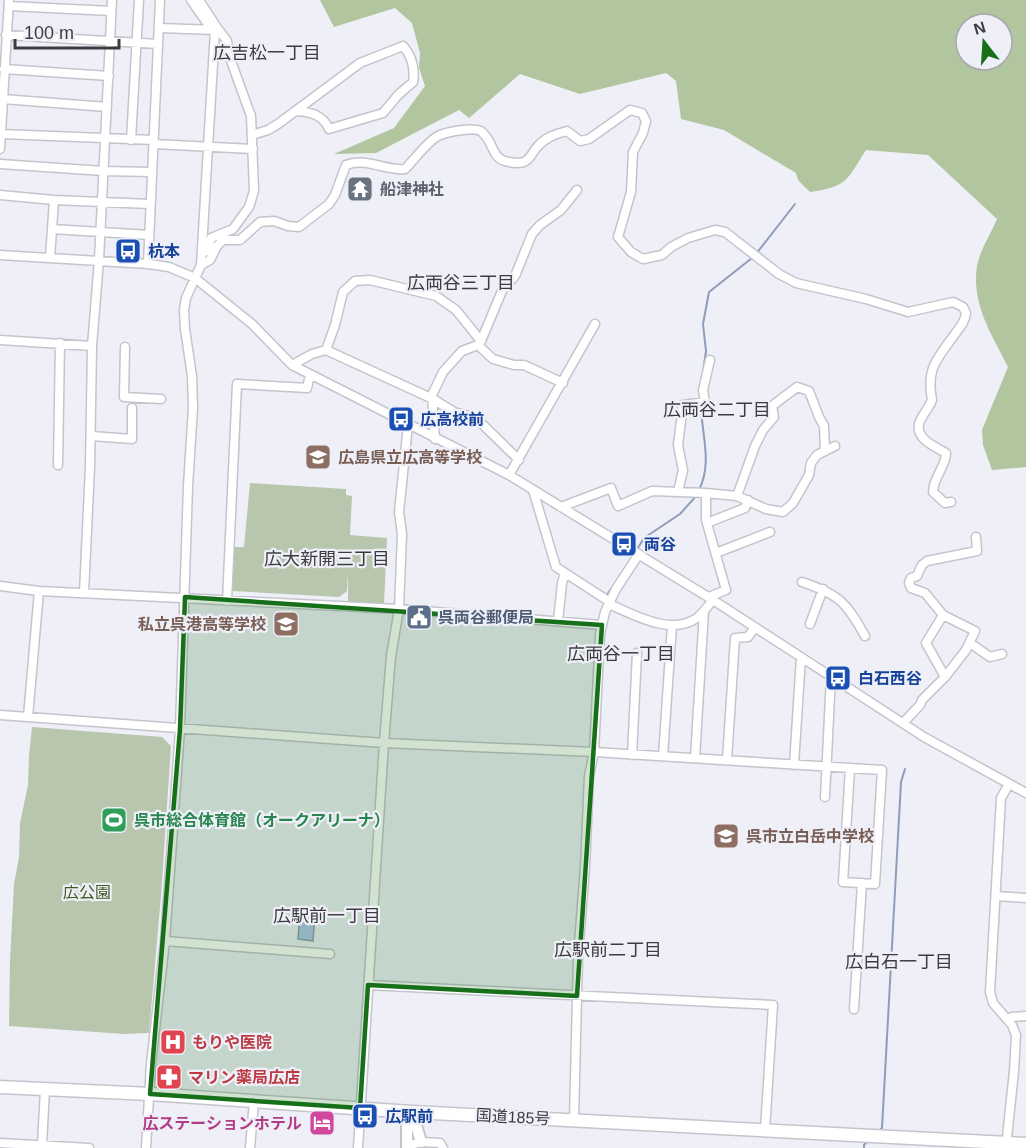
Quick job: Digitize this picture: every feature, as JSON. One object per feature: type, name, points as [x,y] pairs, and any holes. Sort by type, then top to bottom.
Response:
[{"type":"highway","name":"国道185号","points":[[0,1087],[1006,1145],[1026,1144]]},
{"type":"main road","points":[[412,1112],[420,1142]]},
{"type":"main road","points":[[407,1147],[407,1124],[412,1112]]},
{"type":"street","points":[[84,593],[91,436],[92,346],[99,260],[112,0]]},
{"type":"street","points":[[131,140],[139,0]]},
{"type":"street","points":[[148,264],[160,0]]},
{"type":"street","points":[[191,0],[227,41],[231,60],[251,116],[253,148],[254,191],[249,207],[233,229],[211,238],[207,251],[202,253]]},
{"type":"street","points":[[146,1148],[151,1064],[165,941],[180,729],[193,397],[184,310],[186,298],[201,265],[214,28],[199,0]]},
{"type":"street","points":[[0,148],[6,35],[4,19],[9,3],[111,11]]},
{"type":"street","points":[[160,28],[214,28]]},
{"type":"street","points":[[6,35],[158,44]]},
{"type":"street","points":[[252,135],[268,130],[297,111],[360,63],[403,46],[410,55],[414,70],[413,82],[383,113],[329,129],[321,118],[312,112],[297,111]]},
{"type":"street","points":[[4,69],[109,76]]},
{"type":"street","points":[[3,99],[107,106]]},
{"type":"street","points":[[201,265],[210,260],[217,246],[224,240],[240,240],[260,222],[273,221],[299,227],[329,204],[335,195],[346,165],[354,162],[388,166],[395,170],[405,169],[437,136],[473,128],[480,129],[494,155],[502,161],[521,163],[530,158],[538,145],[552,135],[567,131],[580,141],[589,139],[630,110],[642,113],[646,121],[643,133],[633,152],[632,192],[618,237],[631,252],[643,259],[662,255],[688,238],[715,230],[725,232],[779,274],[796,283],[866,299],[908,312],[953,303],[963,307],[966,313],[963,323],[931,371],[929,382],[932,400],[918,424],[926,442],[946,453],[945,461],[933,484],[933,492],[945,503],[951,502]]},
{"type":"street","points":[[1,134],[253,148]]},
{"type":"street","points":[[0,164],[152,172]]},
{"type":"street","points":[[435,439],[432,395],[443,372],[462,351],[479,343],[502,291],[515,276],[532,234],[540,225],[561,210],[577,190]]},
{"type":"street","points":[[0,195],[150,204]]},
{"type":"street","points":[[50,258],[54,200]]},
{"type":"street","points":[[52,229],[149,235]]},
{"type":"street","points":[[0,255],[148,264],[170,267],[195,278],[252,324],[292,365],[509,475],[711,598],[903,723],[1026,793]]},
{"type":"street","points":[[326,350],[343,292],[355,281],[370,280],[436,296],[456,310],[493,359],[514,365],[524,364],[563,383]]},
{"type":"street","points":[[509,475],[595,324]]},
{"type":"street","points":[[0,340],[92,346]]},
{"type":"street","points":[[58,465],[60,343]]},
{"type":"street","points":[[125,347],[124,396],[160,399]]},
{"type":"street","points":[[292,365],[312,354],[326,350],[433,399],[454,412],[476,418],[519,460]]},
{"type":"street","points":[[678,492],[683,470],[678,445],[683,405],[705,402],[703,390],[711,360]]},
{"type":"street","points":[[227,602],[237,384],[308,388],[310,375]]},
{"type":"street","points":[[737,496],[755,446],[763,430],[774,417],[772,406],[798,387],[810,391],[813,398],[824,426],[825,451]]},
{"type":"street","points":[[91,436],[132,439],[132,408]]},
{"type":"street","points":[[358,1148],[384,743],[399,609],[402,534],[399,512],[408,425]]},
{"type":"street","points":[[561,507],[611,488],[618,506],[652,491],[737,496],[766,509],[783,512],[793,503],[805,484],[811,463],[817,454],[835,446]]},
{"type":"street","points":[[533,490],[556,567],[610,603],[646,620],[672,625],[695,619],[704,611],[711,598],[726,590],[707,523],[706,493]]},
{"type":"street","points":[[707,523],[745,508],[748,500]]},
{"type":"street","points":[[716,553],[770,532]]},
{"type":"street","points":[[903,723],[945,677],[970,643],[975,631],[943,615],[925,593],[911,588],[909,583],[927,561],[977,551],[976,537]]},
{"type":"street","points":[[574,1120],[577,996],[589,776],[594,752],[602,625],[610,603],[639,555]]},
{"type":"street","points":[[558,621],[565,573]]},
{"type":"street","points":[[802,582],[835,595],[855,618],[865,636]]},
{"type":"street","points":[[0,586],[39,591],[185,597],[227,602],[399,609],[602,625]]},
{"type":"street","points":[[810,624],[823,589]]},
{"type":"street","points":[[28,717],[39,591]]},
{"type":"street","points":[[695,759],[704,611]]},
{"type":"street","points":[[943,615],[926,643],[945,677]]},
{"type":"street","points":[[663,756],[672,625]]},
{"type":"street","points":[[727,760],[735,638],[748,637],[755,627]]},
{"type":"street","points":[[970,643],[990,657],[1002,654]]},
{"type":"street","points":[[632,755],[637,653]]},
{"type":"street","points":[[794,765],[801,657]]},
{"type":"street","points":[[825,796],[831,676]]},
{"type":"street","points":[[0,715],[384,743],[594,752],[695,759],[727,760],[882,770],[875,884],[843,882],[850,768]]},
{"type":"street","points":[[1006,1145],[1016,1038],[1015,1031],[993,1003],[990,992],[1001,798],[1009,784]]},
{"type":"street","points":[[854,1009],[862,883]]},
{"type":"street","points":[[996,896],[1026,898]]},
{"type":"street","points":[[165,941],[330,954]]},
{"type":"street","points":[[368,985],[773,1005],[765,1130]]},
{"type":"street","points":[[1007,1019],[1026,1016]]},
{"type":"street","points":[[42,1145],[45,1089]]},
{"type":"street","points":[[250,1148],[254,1101]]},
{"type":"street","points":[[407,1147],[420,1142],[440,1143],[443,1148]]},
{"type":"street","points":[[0,1143],[89,1148]]},
{"type":"highlighted area","points":[[185,597],[602,625],[577,996],[368,985],[360,1108],[150,1094],[180,729]]},
{"type":"green space","points":[[320,0],[1026,0],[1026,467],[992,470],[983,445],[982,430],[1008,367],[984,319],[976,280],[978,260],[997,219],[928,155],[866,150],[845,180],[832,188],[810,192],[798,180],[796,173],[724,130],[681,119],[676,81],[666,73],[580,94],[520,74],[469,118],[459,110],[376,153],[334,154],[394,128],[425,86],[419,68],[420,53],[412,23],[395,8],[334,27]]},
{"type":"green space","points":[[250,483],[346,489],[346,495],[352,496],[350,535],[387,538],[384,604],[348,602],[348,572],[347,591],[339,597],[233,591],[233,547],[244,547]]},
{"type":"green space","name":"広公園","points":[[32,727],[162,737],[171,746],[149,1033],[125,1034],[9,1026],[14,884],[19,857],[20,823],[28,785]]},
{"type":"water","points":[[300,914],[315,915],[313,941],[298,939]]},
{"type":"waterway","points":[[756,254],[795,204]]},
{"type":"waterway","points":[[703,372],[706,351],[703,324],[709,292],[752,258]]},
{"type":"waterway","points":[[699,490],[706,458],[701,404]]},
{"type":"waterway","points":[[636,551],[644,538],[680,514],[697,495]]},
{"type":"waterway","points":[[606,596],[613,586]]},
{"type":"waterway","points":[[878,1132],[882,1128],[901,782],[905,769]]},
{"type":"waterway","points":[[864,1148],[869,1140]]},
{"type":"place","name":"船津神社","points":[[360,189]]},
{"type":"place","name":"杭本","points":[[128,251]]},
{"type":"place","name":"広高校前","points":[[401,419]]},
{"type":"place","name":"広島県立広高等学校","points":[[318,457]]},
{"type":"place","name":"両谷","points":[[624,544]]},
{"type":"place","name":"呉両谷郵便局","points":[[419,617]]},
{"type":"place","name":"私立呉港高等学校","points":[[286,624]]},
{"type":"place","name":"白石西谷","points":[[838,678]]},
{"type":"place","name":"呉市総合体育館（オークアリーナ）","points":[[114,820]]},
{"type":"place","name":"呉市立白岳中学校","points":[[726,836]]},
{"type":"place","name":"もりや医院","points":[[173,1042]]},
{"type":"place","name":"マリン薬局広店","points":[[169,1077]]},
{"type":"place","name":"広駅前","points":[[365,1116]]},
{"type":"place","name":"広ステーションホテル","points":[[322,1123]]},
{"type":"district","name":"広吉松一丁目","points":[[267,53]]},
{"type":"district","name":"広両谷三丁目","points":[[461,283]]},
{"type":"district","name":"広両谷二丁目","points":[[717,410]]},
{"type":"district","name":"広大新開三丁目","points":[[327,559]]},
{"type":"district","name":"広両谷一丁目","points":[[621,654]]},
{"type":"district","name":"広駅前一丁目","points":[[327,916]]},
{"type":"district","name":"広駅前二丁目","points":[[608,950]]},
{"type":"district","name":"広白石一丁目","points":[[899,962]]}]
